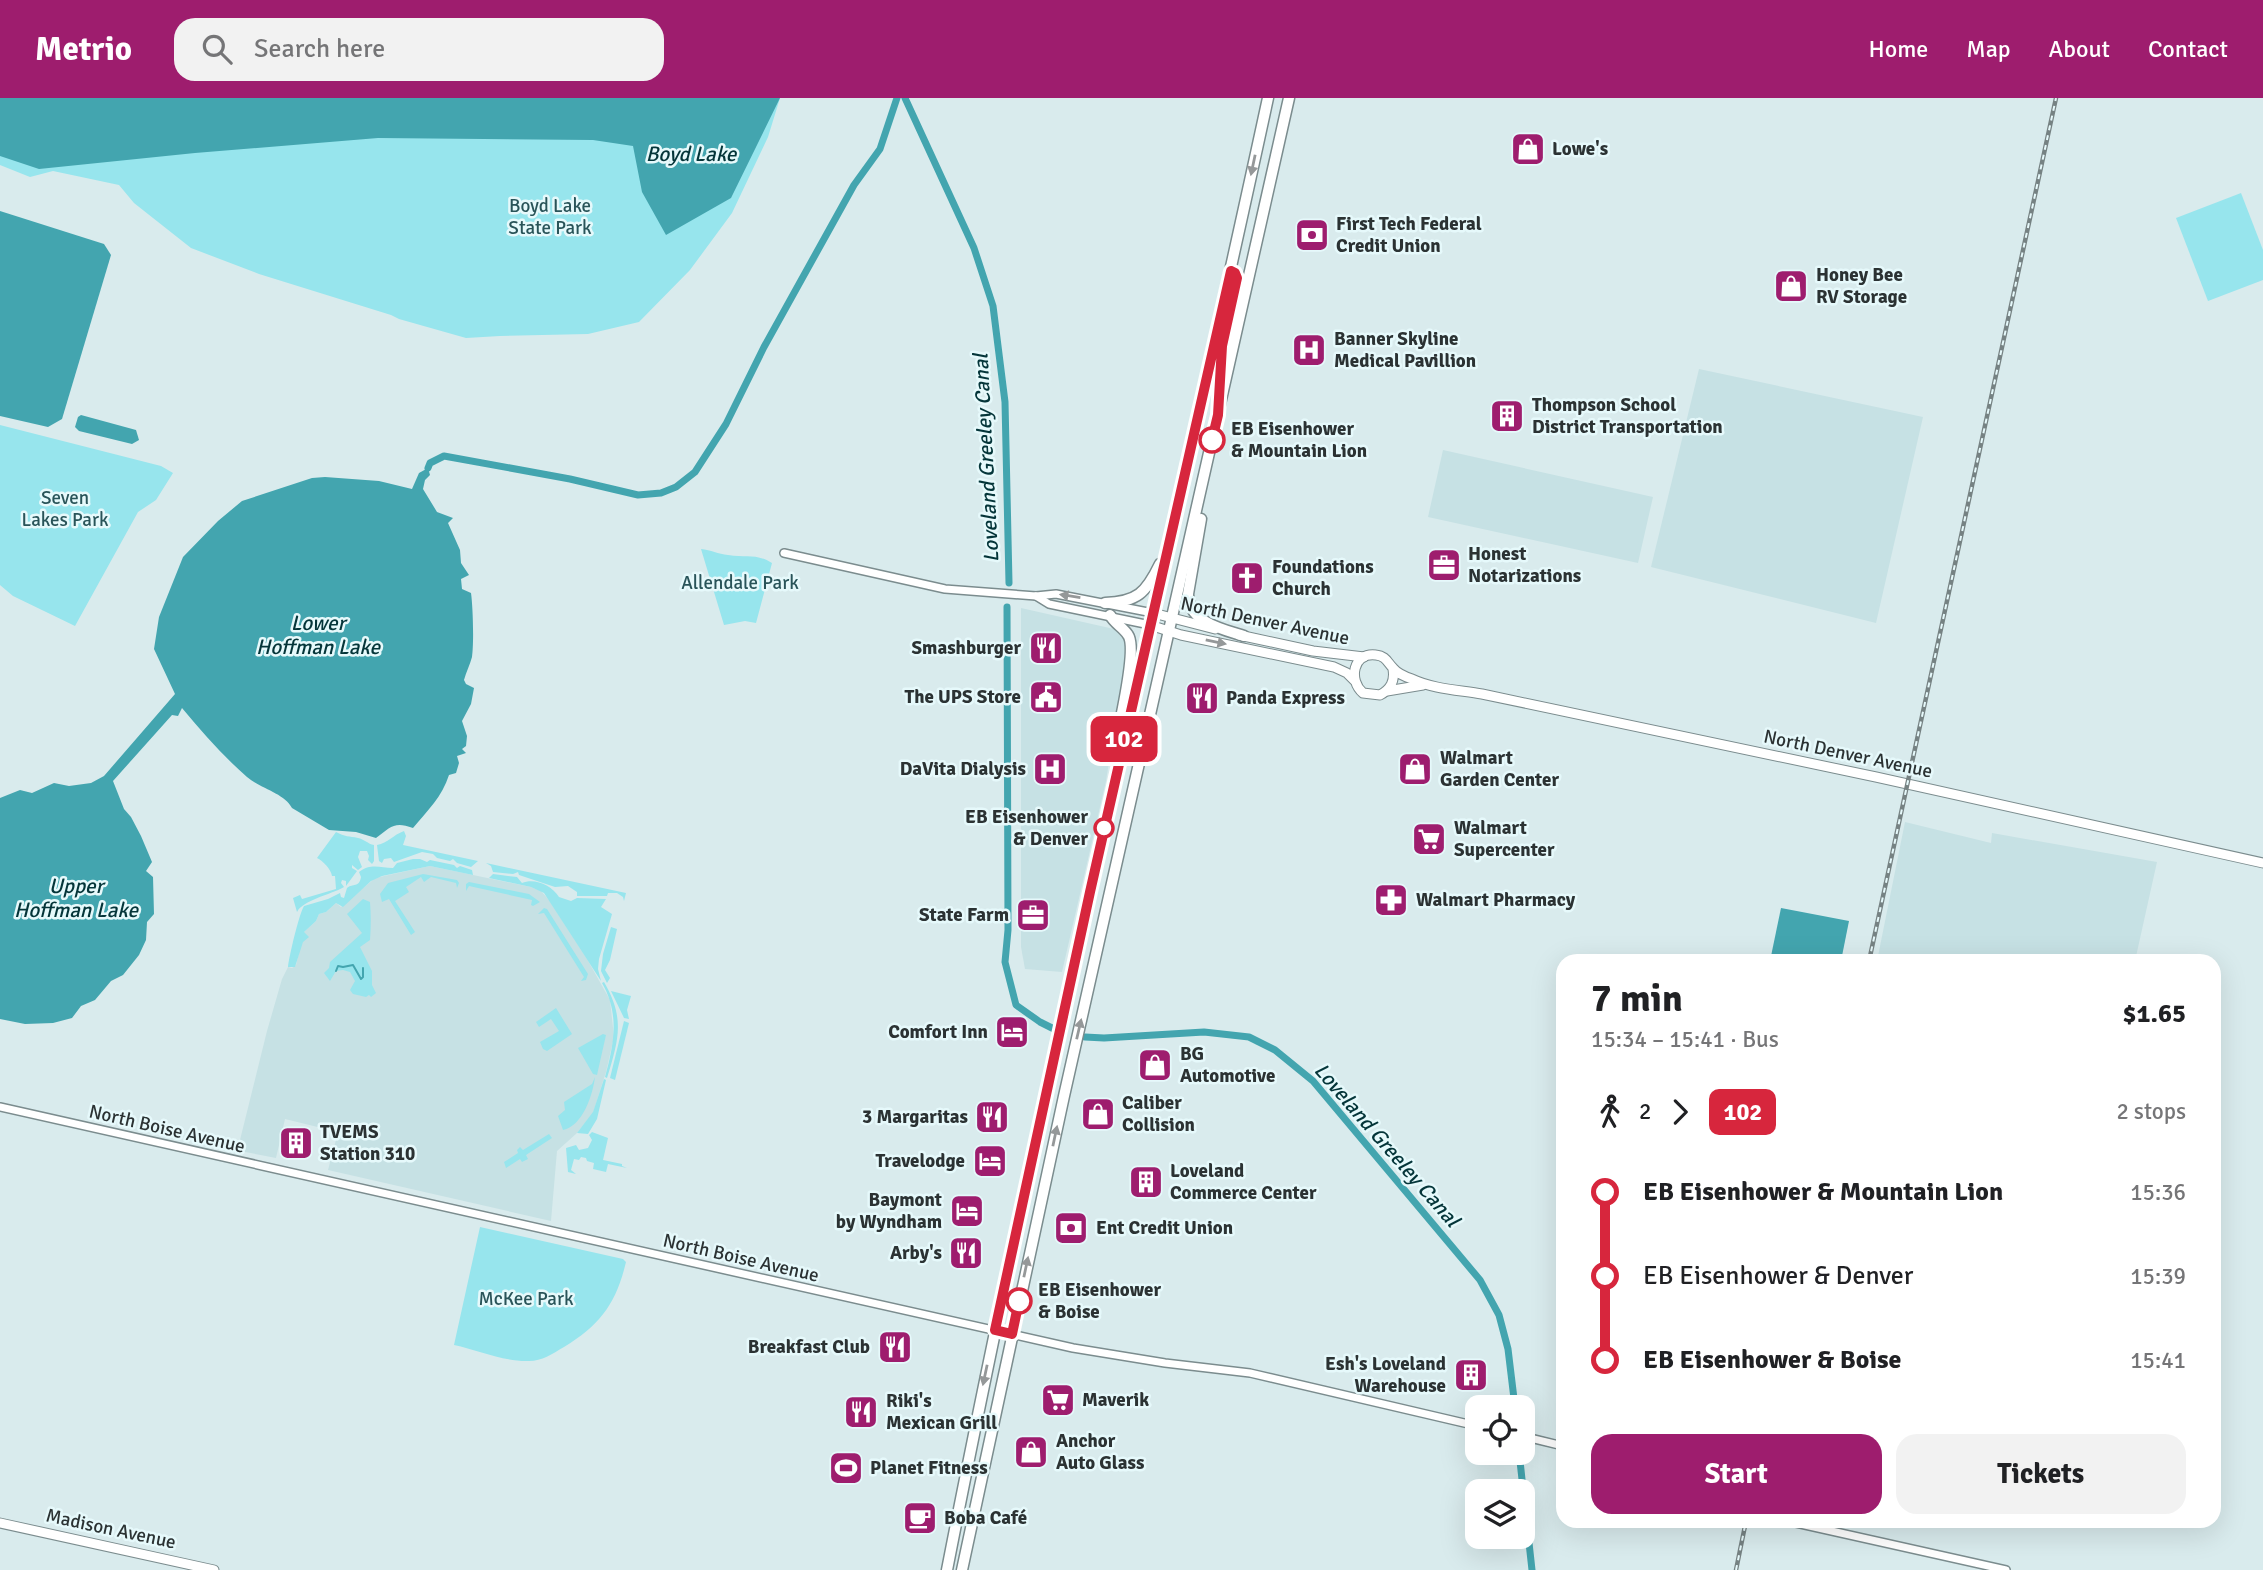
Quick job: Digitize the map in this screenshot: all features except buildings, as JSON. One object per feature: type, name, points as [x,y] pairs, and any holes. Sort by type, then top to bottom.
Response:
[{"type":"highway","points":[[947,1570],[995,1330],[1268,98]]},
{"type":"highway","points":[[962,1570],[1012,1334],[1289,99]]},
{"type":"highway","points":[[1231,271],[1237,278],[1222,346],[1218,415],[1188,600],[1194,613],[1204,621],[1244,636]]},
{"type":"highway","points":[[1105,603],[1129,601],[1147,587],[1161,563],[1175,515]]},
{"type":"highway","points":[[1110,615],[1131,642],[1119,728],[1125,735]]},
{"type":"highway","points":[[967,1463],[974,1473],[970,1529]]},
{"type":"main road","name":"North Denver Avenue","points":[[1151,619],[1334,667],[1354,680]]},
{"type":"main road","name":"North Denver Avenue","points":[[1170,625],[1244,636],[1313,652],[1364,657]]},
{"type":"main road","points":[[1381,656],[1393,669],[1393,681],[1387,691],[1380,695],[1368,695],[1359,689],[1354,680],[1356,664],[1364,657],[1381,656]]},
{"type":"main road","name":"North Denver Avenue","points":[[1393,669],[1424,685],[1496,697],[1876,777],[2263,863]]},
{"type":"main road","name":"North Denver Avenue","points":[[1387,691],[1424,685]]},
{"type":"main road","name":"Madison Avenue","points":[[0,1523],[214,1570]]},
{"type":"street","name":"North Denver Avenue","points":[[784,553],[945,589],[1036,596],[1056,594],[1105,603],[1151,619]]},
{"type":"street","name":"North Denver Avenue","points":[[1036,596],[1049,604],[1151,619]]},
{"type":"street","name":"North Boise Avenue","points":[[0,1107],[1012,1334],[1101,1353],[1250,1373],[1465,1423]]},
{"type":"street","points":[[1535,1440],[1556,1445]]},
{"type":"street","points":[[1818,1528],[2006,1570]]},
{"type":"shaded area","points":[[1699,369],[1923,417],[1876,623],[1651,567]]},
{"type":"shaded area","points":[[1443,450],[1653,497],[1638,563],[1428,517]]},
{"type":"shaded area","points":[[1021,608],[1114,629],[1125,641],[1125,663],[1106,781],[1062,972],[1025,969],[1021,947]]},
{"type":"shaded area","points":[[1905,822],[1991,843],[1992,833],[2157,862],[2137,954],[1878,954]]},
{"type":"shaded area","points":[[430,866],[541,891],[587,959],[610,1000],[614,1037],[606,1072],[593,1113],[577,1133],[557,1151],[551,1221],[328,1170],[338,1132],[285,1119],[276,1158],[240,1151],[238,1148],[282,979],[288,967],[296,965],[304,932],[316,921],[319,914],[326,912],[336,903],[341,907],[375,878]]},
{"type":"green space","name":"Boyd Lake State Park","points":[[0,98],[780,98],[768,137],[732,213],[690,270],[639,322],[588,334],[466,338],[259,274],[191,248],[134,203],[119,185],[53,171],[30,177],[0,165]]},
{"type":"green space","points":[[2241,193],[2263,250],[2263,280],[2208,301],[2176,218]]},
{"type":"green space","name":"Seven Lakes Park","points":[[0,425],[161,466],[173,473],[156,500],[138,512],[75,626],[13,596],[0,585]]},
{"type":"green space","name":"Allendale Park","points":[[701,549],[756,557],[772,563],[756,623],[745,621],[724,625]]},
{"type":"green space","points":[[404,831],[406,836],[403,845],[478,861],[471,867],[453,859],[450,861],[422,852],[394,862],[391,858],[384,859],[382,863],[379,861],[377,845]]},
{"type":"green space","points":[[336,832],[374,845],[374,861],[372,864],[368,860],[367,851],[360,851],[358,857],[362,867],[358,870],[352,865],[357,871],[346,886],[346,881],[342,880],[344,887],[311,901],[297,912],[293,898],[300,895],[302,899],[336,889],[335,876],[332,876],[317,858]]},
{"type":"green space","points":[[413,859],[427,862],[430,860],[457,868],[460,866],[472,870],[473,875],[430,866],[382,876],[371,881],[343,907],[336,903],[326,912],[319,914],[316,921],[304,932],[309,937],[303,942],[295,967],[288,967],[304,906],[340,893],[344,898],[347,888],[359,883],[359,872],[363,869],[393,868],[397,863]]},
{"type":"green space","points":[[486,863],[626,893],[624,901],[617,893],[608,893],[607,896],[577,896],[577,892],[568,886],[555,887],[519,875],[518,872],[493,872],[491,866]]},
{"type":"green space","points":[[423,874],[457,880],[459,883],[457,888],[456,883],[431,877],[424,882],[421,877],[406,887],[409,892],[395,901],[415,932],[411,935],[389,899],[382,902],[380,894],[388,883]]},
{"type":"green space","points":[[493,874],[517,877],[522,883],[532,881],[542,884],[552,889],[559,897],[571,901],[577,898],[606,899],[601,907],[612,914],[599,959],[601,981],[544,893],[531,887],[489,878]]},
{"type":"green space","points":[[469,882],[529,894],[540,902],[533,906],[532,900],[469,886],[466,891],[466,884]]},
{"type":"green space","points":[[363,899],[370,902],[370,940],[360,947],[372,971],[372,985],[376,993],[371,997],[353,994],[350,990],[355,981],[350,972],[336,971],[330,981],[324,973],[330,962],[362,933],[347,914]]},
{"type":"green space","points":[[544,908],[588,974],[586,980],[581,981],[584,977],[544,913],[538,914]]},
{"type":"green space","points":[[611,927],[617,929],[605,970],[610,978],[607,983],[601,971]]},
{"type":"green space","points":[[604,982],[615,1007],[618,1029],[615,1052],[607,1078],[605,1077],[614,1029],[611,1006],[602,983]]},
{"type":"green space","points":[[611,991],[631,996],[627,1010],[629,1019],[624,1018]]},
{"type":"green space","points":[[556,1008],[572,1034],[547,1051],[540,1042],[559,1031],[551,1019],[539,1027],[536,1022]]},
{"type":"green space","points":[[624,1021],[629,1023],[615,1080],[610,1078]]},
{"type":"green space","points":[[603,1034],[606,1035],[597,1075],[593,1074],[578,1048]]},
{"type":"green space","points":[[595,1077],[592,1092],[581,1116],[563,1130],[558,1116],[565,1110],[564,1102],[592,1084]]},
{"type":"green space","points":[[604,1079],[606,1080],[597,1119],[588,1134],[577,1133],[593,1112]]},
{"type":"green space","points":[[592,1132],[608,1138],[603,1160],[622,1164],[627,1168],[608,1164],[606,1172],[593,1169],[594,1163],[581,1157],[579,1160],[574,1159],[571,1170],[576,1174],[568,1172],[566,1148],[576,1145],[579,1150],[588,1148],[592,1140],[589,1135]]},
{"type":"green space","points":[[549,1134],[552,1138],[526,1155],[528,1159],[522,1162],[520,1159],[506,1168],[504,1162],[518,1153],[520,1147],[523,1150]]},
{"type":"green space","name":"McKee Park","points":[[480,1227],[623,1259],[626,1262],[622,1277],[605,1312],[577,1339],[538,1360],[510,1360],[454,1345]]},
{"type":"water","name":"Boyd Lake","points":[[0,98],[780,98],[731,198],[666,235],[642,192],[633,146],[593,140],[378,138],[39,169],[0,156]]},
{"type":"water","points":[[0,211],[104,244],[111,255],[62,419],[48,427],[0,416]]},
{"type":"water","points":[[81,415],[136,430],[139,440],[132,444],[79,431],[75,427]]},
{"type":"water","name":"Lower Hoffman Lake","points":[[428,468],[430,475],[425,480],[423,489],[437,512],[453,518],[448,523],[460,550],[461,563],[469,575],[461,579],[462,589],[471,593],[473,625],[472,657],[464,680],[474,688],[471,704],[462,721],[467,736],[466,746],[462,749],[466,753],[457,756],[459,763],[456,773],[449,775],[434,803],[413,828],[397,825],[376,838],[356,832],[329,830],[247,777],[213,744],[182,708],[178,716],[172,715],[113,781],[124,809],[131,817],[152,862],[146,871],[153,877],[154,914],[147,922],[146,940],[139,955],[123,975],[111,981],[95,1000],[81,1006],[72,1018],[53,1023],[25,1024],[0,1019],[0,798],[20,790],[32,793],[54,783],[69,786],[91,783],[104,776],[175,694],[154,649],[159,617],[183,557],[242,501],[312,478],[325,477],[379,481],[412,489],[419,473]]},
{"type":"water","points":[[1781,908],[1849,921],[1842,954],[1771,954]]},
{"type":"waterway","points":[[428,468],[430,463],[444,456],[570,479],[638,495],[661,493],[676,487],[695,472],[726,424],[764,347],[854,185],[880,149],[897,98]]},
{"type":"waterway","name":"Loveland Greeley Canal","points":[[905,98],[974,248],[993,306],[1005,402],[1009,583]]},
{"type":"waterway","name":"Loveland Greeley Canal","points":[[1007,607],[1008,930],[1005,962],[1016,1005],[1054,1029]]},
{"type":"waterway","points":[[336,971],[338,966],[353,965],[361,979],[363,968]]},
{"type":"waterway","name":"Loveland Greeley Canal","points":[[1085,1037],[1204,1032],[1249,1037],[1275,1050],[1313,1081],[1480,1280],[1499,1315],[1508,1349],[1514,1395]]},
{"type":"waterway","name":"Loveland Greeley Canal","points":[[1520,1465],[1532,1570]]},
{"type":"railway","points":[[1871,954],[2056,98]]},
{"type":"railway","points":[[1736,1570],[1745,1528]]},
{"type":"bus line","name":"102","points":[[1019,1301],[1012,1334],[995,1330],[1130,710],[1231,271],[1237,278],[1222,346],[1218,415],[1212,440]]},
{"type":"place","name":"Lowe's","points":[[1528,149]]},
{"type":"place","name":"First Tech Federal Credit Union","points":[[1312,235]]},
{"type":"place","name":"Honey Bee RV Storage","points":[[1791,286]]},
{"type":"place","name":"Banner Skyline Medical Pavillion","points":[[1309,350]]},
{"type":"place","name":"Thompson School District Transportation","points":[[1507,416]]},
{"type":"place","name":"EB Eisenhower & Mountain Lion","points":[[1212,440]]},
{"type":"place","name":"Honest Notarizations","points":[[1444,565]]},
{"type":"place","name":"Foundations Church","points":[[1247,578]]},
{"type":"place","name":"Smashburger","points":[[1046,648]]},
{"type":"place","name":"The UPS Store","points":[[1046,697]]},
{"type":"place","name":"Panda Express","points":[[1202,698]]},
{"type":"place","name":"DaVita Dialysis","points":[[1050,769]]},
{"type":"place","name":"Walmart Garden Center","points":[[1415,769]]},
{"type":"place","name":"EB Eisenhower & Denver","points":[[1104,828]]},
{"type":"place","name":"Walmart Supercenter","points":[[1429,839]]},
{"type":"place","name":"Walmart Pharmacy","points":[[1391,900]]},
{"type":"place","name":"State Farm","points":[[1033,915]]},
{"type":"place","name":"Comfort Inn","points":[[1012,1032]]},
{"type":"place","name":"BG Automotive","points":[[1155,1065]]},
{"type":"place","name":"Caliber Collision","points":[[1098,1114]]},
{"type":"place","name":"3 Margaritas","points":[[992,1117]]},
{"type":"place","name":"TVEMS Station 310","points":[[296,1143]]},
{"type":"place","name":"Travelodge","points":[[990,1161]]},
{"type":"place","name":"Loveland Commerce Center","points":[[1146,1182]]},
{"type":"place","name":"Baymont by Wyndham","points":[[967,1211]]},
{"type":"place","name":"Ent Credit Union","points":[[1071,1228]]},
{"type":"place","name":"Arby's","points":[[966,1253]]},
{"type":"place","name":"EB Eisenhower & Boise","points":[[1019,1301]]},
{"type":"place","name":"Breakfast Club","points":[[895,1347]]},
{"type":"place","name":"Esh's Loveland Warehouse","points":[[1471,1375]]},
{"type":"place","name":"Maverik","points":[[1058,1400]]},
{"type":"place","name":"Riki's Mexican Grill","points":[[861,1412]]},
{"type":"place","name":"Anchor Auto Glass","points":[[1031,1452]]},
{"type":"place","name":"Planet Fitness","points":[[846,1468]]},
{"type":"place","name":"Boba Café","points":[[920,1518]]},
{"type":"water label","name":"Upper Hoffman Lake","points":[[76,898]]}]
